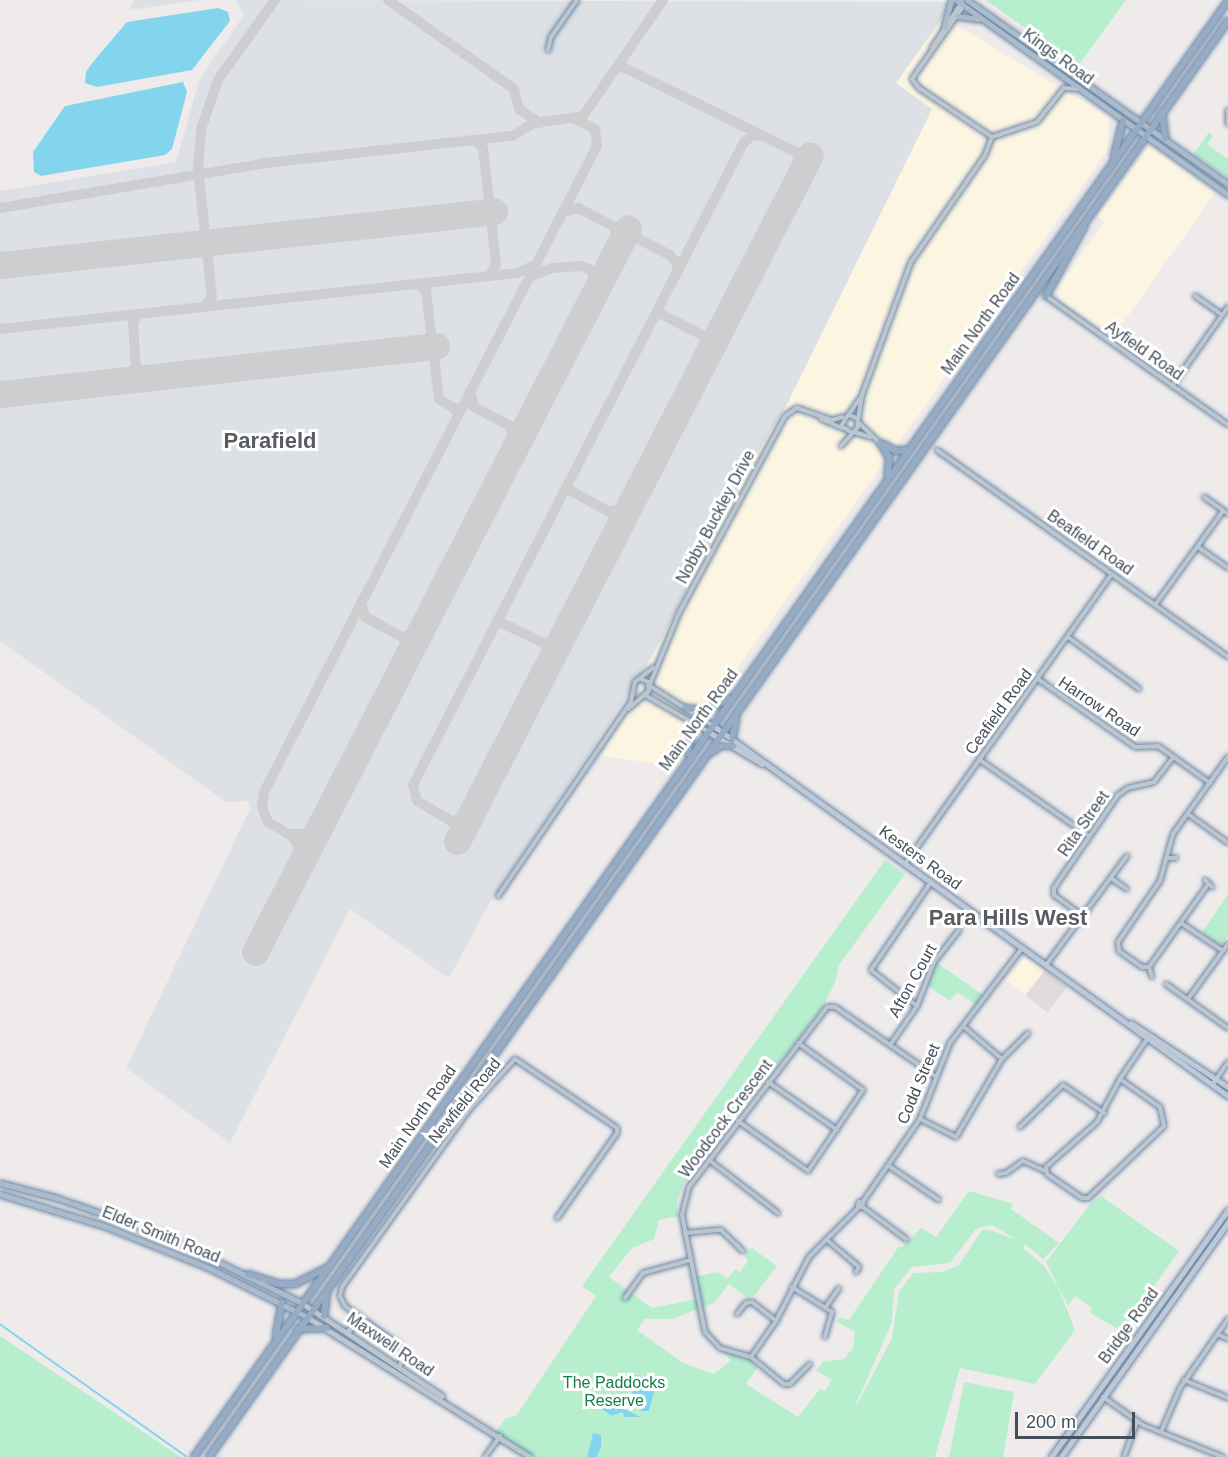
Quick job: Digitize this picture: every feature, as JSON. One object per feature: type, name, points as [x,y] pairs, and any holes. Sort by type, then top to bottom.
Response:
[{"type":"highway","name":"Main North Road","points":[[194,1457],[686,760],[806,599],[910,447],[1228,1]]},
{"type":"highway","name":"Main North Road","points":[[209,1457],[1228,21]]},
{"type":"highway","points":[[1162,112],[1165,138]]},
{"type":"highway","points":[[1113,164],[1123,120]]},
{"type":"highway","points":[[1046,296],[1066,265],[1089,215]]},
{"type":"highway","points":[[879,442],[896,452],[910,447]]},
{"type":"highway","points":[[879,442],[890,461],[887,480]]},
{"type":"highway","points":[[686,708],[706,711],[732,697]]},
{"type":"highway","points":[[707,756],[722,745],[733,743],[737,712]]},
{"type":"highway","points":[[686,760],[694,723]]},
{"type":"highway","points":[[248,1275],[279,1284],[295,1284],[331,1264]]},
{"type":"highway","points":[[324,1316],[327,1289]]},
{"type":"highway","points":[[276,1339],[282,1303]]},
{"type":"highway","points":[[298,1329],[327,1328]]},
{"type":"main road","points":[[944,27],[951,0]]},
{"type":"main road","name":"Kings Road","points":[[963,2],[1165,138],[1228,184]]},
{"type":"main road","name":"Kings Road","points":[[963,2],[986,22],[1228,195]]},
{"type":"main road","points":[[957,16],[986,22]]},
{"type":"main road","points":[[1206,168],[1216,180],[1214,184]]},
{"type":"main road","name":"Kesters Road","points":[[711,725],[721,735],[1116,1015],[1228,1087]]},
{"type":"main road","name":"Kesters Road","points":[[707,731],[721,735]]},
{"type":"main road","name":"Kesters Road","points":[[1149,1037],[1228,1096]]},
{"type":"main road","name":"Elder Smith Road","points":[[0,1183],[113,1216],[248,1275],[302,1304]]},
{"type":"main road","name":"Elder Smith Road","points":[[0,1194],[107,1227],[209,1268],[307,1317]]},
{"type":"main road","name":"Bridge Road","points":[[1061,1457],[1228,1210]]},
{"type":"main road","name":"Bridge Road","points":[[1051,1457],[1228,1222]]},
{"type":"main road","points":[[1097,1393],[1103,1397]]},
{"type":"main road","points":[[1059,1446],[1065,1450]]},
{"type":"street","points":[[548,50],[551,37],[577,0]]},
{"type":"street","points":[[931,49],[963,2]]},
{"type":"street","points":[[963,2],[957,16],[913,75],[914,84],[992,137]]},
{"type":"street","points":[[992,137],[1037,122],[1064,88],[1080,89]]},
{"type":"street","points":[[1228,110],[1228,124]]},
{"type":"street","points":[[862,395],[846,416],[842,429],[841,446],[853,432],[858,421],[862,395],[910,262],[985,155],[992,137]]},
{"type":"street","name":"Ayfield Road","points":[[1046,296],[1228,425]]},
{"type":"street","points":[[1195,296],[1222,315]]},
{"type":"street","points":[[1172,386],[1228,307]]},
{"type":"street","name":"Nobby Buckley Drive","points":[[644,696],[684,602],[785,416],[797,408],[842,429]]},
{"type":"street","points":[[846,416],[858,421],[879,442]]},
{"type":"street","name":"Nobby Buckley Drive","points":[[818,417],[846,416]]},
{"type":"street","points":[[842,429],[879,442]]},
{"type":"street","name":"Beafield Road","points":[[937,450],[1228,655]]},
{"type":"street","points":[[1204,496],[1228,514]]},
{"type":"street","points":[[1155,605],[1223,511]]},
{"type":"street","points":[[1198,547],[1228,568]]},
{"type":"street","name":"Ceafield Road","points":[[905,864],[1113,574]]},
{"type":"street","points":[[1068,637],[1139,689]]},
{"type":"street","name":"Nobby Buckley Drive","points":[[640,679],[656,665]]},
{"type":"street","points":[[498,896],[620,715],[634,692],[634,684],[640,679]]},
{"type":"street","name":"Kesters Road","points":[[640,679],[711,725]]},
{"type":"street","name":"Harrow Road","points":[[1038,679],[1135,747],[1158,746],[1210,783]]},
{"type":"street","name":"Kesters Road","points":[[634,692],[707,731]]},
{"type":"street","points":[[620,715],[644,696]]},
{"type":"street","points":[[1149,967],[1142,967],[1117,945],[1160,881],[1170,842],[1228,757]]},
{"type":"street","name":"Rita Street","points":[[1083,916],[1054,895],[1054,888],[1118,795],[1154,782],[1173,758]]},
{"type":"street","points":[[980,760],[1089,836]]},
{"type":"street","points":[[1188,814],[1228,843]]},
{"type":"street","points":[[1046,965],[1127,856]]},
{"type":"street","points":[[1167,858],[1176,858]]},
{"type":"street","points":[[1112,878],[1127,889]]},
{"type":"street","points":[[1149,967],[1210,886],[1205,880]]},
{"type":"street","points":[[917,1006],[871,970],[931,882]]},
{"type":"street","points":[[1181,923],[1223,951]]},
{"type":"street","name":"Afton Court","points":[[890,1045],[917,1006],[933,962],[959,930]]},
{"type":"street","points":[[1188,1000],[1228,944]]},
{"type":"street","name":"Codd Street","points":[[752,1357],[776,1321],[809,1257],[861,1206],[889,1166],[920,1119],[935,1076],[950,1043],[1022,948]]},
{"type":"street","points":[[1149,967],[1152,978]]},
{"type":"street","points":[[1166,984],[1228,1028]]},
{"type":"street","name":"Woodcock Crescent","points":[[752,1357],[720,1348],[709,1338],[685,1233],[683,1201],[709,1160],[798,1043],[830,1006],[935,1076]]},
{"type":"street","points":[[963,1026],[1002,1059]]},
{"type":"street","points":[[920,1119],[956,1137],[1002,1059],[1028,1033]]},
{"type":"street","points":[[1045,1171],[1104,1113],[1120,1079],[1149,1037]]},
{"type":"street","points":[[738,1121],[808,1171],[863,1090],[798,1043]]},
{"type":"street","name":"Newfield Road","points":[[397,1368],[405,1355],[399,1345],[345,1306],[340,1296],[342,1287],[468,1111],[515,1059],[617,1128],[617,1134],[557,1218]]},
{"type":"street","points":[[1212,1085],[1228,1062]]},
{"type":"street","points":[[998,1174],[1006,1173],[1023,1161],[1045,1171],[1088,1198],[1163,1130],[1165,1118],[1160,1107],[1120,1079]]},
{"type":"street","points":[[768,1082],[837,1130]]},
{"type":"street","points":[[1020,1127],[1063,1085],[1104,1113]]},
{"type":"street","points":[[709,1160],[778,1214]]},
{"type":"street","points":[[889,1166],[939,1200]]},
{"type":"street","points":[[861,1206],[906,1239]]},
{"type":"street","points":[[685,1233],[721,1230],[743,1251]]},
{"type":"street","points":[[826,1240],[859,1267],[856,1272]]},
{"type":"street","points":[[625,1298],[643,1273],[691,1260]]},
{"type":"street","points":[[792,1287],[834,1316],[825,1337]]},
{"type":"street","points":[[825,1308],[839,1288]]},
{"type":"street","points":[[737,1314],[746,1303],[752,1302],[776,1321]]},
{"type":"street","name":"Maxwell Road","points":[[302,1304],[366,1343],[397,1368],[530,1457]]},
{"type":"street","name":"Maxwell Road","points":[[307,1317],[397,1368]]},
{"type":"street","points":[[348,1331],[360,1318]]},
{"type":"street","points":[[1161,1432],[1184,1380],[1228,1319]]},
{"type":"street","points":[[1217,1334],[1228,1339]]},
{"type":"street","points":[[362,1350],[366,1343]]},
{"type":"street","points":[[752,1357],[784,1384],[790,1384],[810,1364]]},
{"type":"street","points":[[1184,1380],[1228,1398]]},
{"type":"street","points":[[1103,1397],[1137,1421],[1223,1457]]},
{"type":"street","points":[[1124,1457],[1137,1421]]},
{"type":"street","points":[[485,1457],[500,1436]]},
{"type":"shaded area","points":[[133,0],[200,0],[130,10]]},
{"type":"shaded area","points":[[235,0],[947,2],[943,17],[896,83],[932,109],[788,402],[750,465],[661,640],[631,690],[490,902],[449,978],[350,909],[230,1143],[126,1068],[250,809],[248,801],[226,802],[0,641],[0,191],[176,162],[199,80],[244,15]]},
{"type":"shaded area","points":[[943,17],[1109,117],[1107,151],[668,765],[602,756],[750,465],[788,402],[932,109],[896,83]]},
{"type":"shaded area","points":[[1149,146],[1215,193],[1113,337],[1061,301],[1056,289],[1104,223],[1098,216]]},
{"type":"shaded area","points":[[1025,957],[1045,970],[1027,996],[1005,980]]},
{"type":"shaded area","points":[[1045,970],[1067,987],[1047,1012],[1025,995]]},
{"type":"green space","points":[[986,0],[1126,0],[1078,66]]},
{"type":"green space","points":[[1209,132],[1213,137],[1207,144],[1228,159],[1228,178],[1194,154]]},
{"type":"green space","name":"The Paddocks Reserve","points":[[885,860],[905,874],[839,965],[835,983],[822,1008],[684,1183],[677,1202],[678,1216],[659,1220],[654,1239],[632,1248],[609,1277],[652,1308],[698,1299],[694,1277],[718,1272],[727,1279],[735,1269],[740,1272],[748,1261],[743,1251],[752,1248],[777,1266],[754,1296],[746,1297],[729,1284],[714,1303],[672,1319],[645,1319],[637,1330],[683,1363],[714,1374],[731,1360],[722,1351],[750,1360],[757,1368],[746,1384],[798,1417],[820,1389],[825,1391],[832,1380],[816,1370],[823,1362],[844,1359],[853,1348],[855,1332],[837,1322],[840,1317],[849,1320],[899,1246],[902,1247],[921,1228],[936,1237],[969,1191],[1014,1204],[1011,1209],[1059,1243],[1043,1259],[1025,1244],[1023,1248],[1044,1266],[1058,1287],[1075,1330],[1035,1384],[960,1368],[935,1457],[529,1457],[495,1433],[506,1418],[516,1416],[596,1296],[582,1286]],"holes":[[[992,1225],[1019,1241],[990,1230],[982,1230],[959,1265],[942,1272],[913,1273],[899,1292],[892,1338],[851,1416],[892,1322],[894,1289],[912,1267],[950,1263],[976,1229]]]},
{"type":"green space","points":[[1228,894],[1228,936],[1220,945],[1202,932]]},
{"type":"green space","points":[[934,961],[986,997],[978,1006],[957,992],[950,1001],[925,984]]},
{"type":"green space","points":[[1101,1196],[1179,1251],[1126,1325],[1116,1328],[1089,1312],[1092,1308],[1075,1296],[1068,1306],[1046,1262],[1090,1204]]},
{"type":"green space","points":[[0,1336],[181,1457],[0,1457]]},
{"type":"green space","points":[[964,1382],[1014,1392],[1003,1457],[949,1457]]},
{"type":"water","points":[[218,8],[228,12],[230,21],[192,70],[97,87],[85,83],[86,72],[127,22]]},
{"type":"water","points":[[183,82],[187,92],[172,149],[165,155],[41,176],[34,172],[33,152],[65,106]]},
{"type":"water","points":[[633,1375],[649,1378],[655,1388],[649,1411],[642,1411],[632,1401]]},
{"type":"water","points":[[612,1395],[620,1396],[625,1409],[640,1417],[625,1417],[622,1412],[612,1416],[603,1410],[602,1400]]},
{"type":"water","points":[[593,1433],[601,1435],[601,1447],[597,1457],[587,1457]]},
{"type":"waterway","points":[[0,1324],[187,1457]]},
{"type":"taxiway","points":[[237,239],[214,240],[205,233],[198,169],[201,129],[218,80],[275,0]]},
{"type":"taxiway","points":[[388,0],[514,89],[519,109],[540,123]]},
{"type":"taxiway","points":[[0,208],[266,163],[512,136],[534,123],[583,116],[663,0]]},
{"type":"taxiway","points":[[620,62],[623,67],[808,158]]},
{"type":"taxiway","points":[[300,841],[268,822],[262,807],[264,792],[597,146],[595,129],[573,118]]},
{"type":"taxiway","points":[[463,828],[417,801],[413,785],[744,142],[753,135],[762,136]]},
{"type":"taxiway","points":[[475,140],[483,148],[496,264],[489,276]]},
{"type":"taxiway","points":[[796,152],[802,170]]},
{"type":"taxiway","points":[[464,214],[483,210],[489,200]]},
{"type":"taxiway","points":[[563,212],[578,208],[670,255],[677,263],[677,273]]},
{"type":"taxiway","points":[[604,275],[619,242],[614,227]]},
{"type":"taxiway","points":[[176,245],[198,244],[207,252],[212,297],[203,307]]},
{"type":"taxiway","points":[[0,329],[517,273],[533,266]]},
{"type":"taxiway","points":[[529,277],[552,268],[582,266],[591,270],[597,286],[579,322]]},
{"type":"taxiway","points":[[418,284],[426,291],[439,399],[455,409],[461,408]]},
{"type":"taxiway","points":[[657,312],[714,341]]},
{"type":"taxiway","points":[[109,382],[130,378],[136,372],[133,322],[139,314]]},
{"type":"taxiway","points":[[407,349],[425,349],[434,358]]},
{"type":"taxiway","points":[[137,367],[147,376],[169,375]]},
{"type":"taxiway","points":[[470,391],[474,407],[516,429],[526,425],[547,385]]},
{"type":"taxiway","points":[[497,483],[516,443],[510,428]]},
{"type":"taxiway","points":[[566,488],[615,515],[618,526],[609,545]]},
{"type":"taxiway","points":[[611,511],[626,508],[638,489]]},
{"type":"taxiway","points":[[402,637],[418,633],[439,594]]},
{"type":"taxiway","points":[[361,602],[365,617],[404,638],[409,645],[390,691]]},
{"type":"taxiway","points":[[498,621],[556,649]]},
{"type":"taxiway","points":[[288,834],[304,834],[316,827],[340,787]]},
{"type":"taxiway","points":[[451,821],[467,818],[482,793]]},
{"type":"taxiway","points":[[282,900],[301,860],[300,848],[293,838]]},
{"type":"runway","points":[[457,841],[810,155]]},
{"type":"runway","points":[[0,265],[494,211]]},
{"type":"runway","points":[[255,952],[628,228]]},
{"type":"runway","points":[[0,394],[436,346]]},
{"type":"district","name":"Parafield","points":[[270,441]]},
{"type":"district","name":"Para Hills West","points":[[1008,918]]}]
